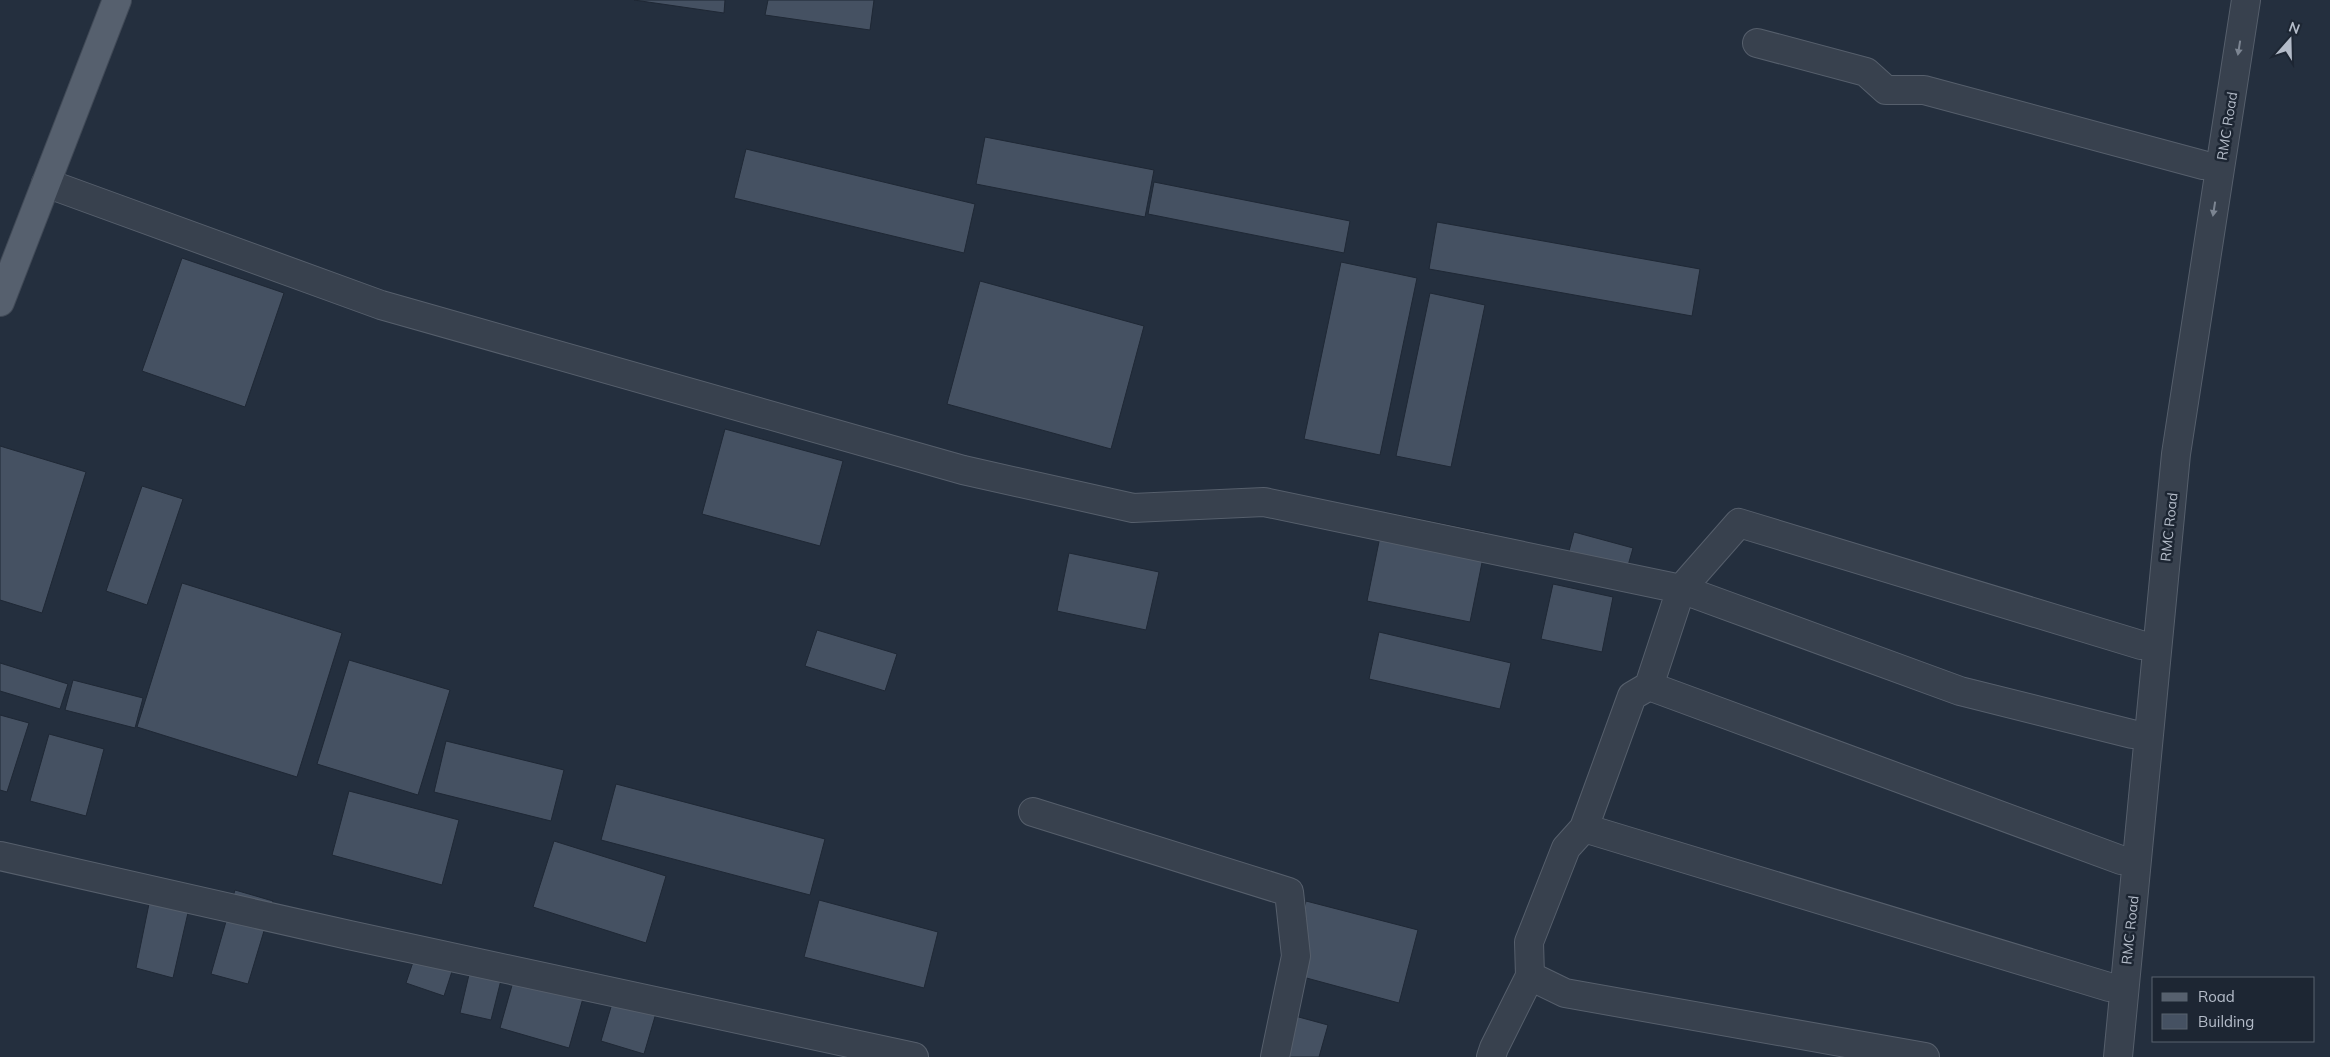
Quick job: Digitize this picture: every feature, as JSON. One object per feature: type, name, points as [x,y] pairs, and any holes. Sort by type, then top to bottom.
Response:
[{"type":"main road","points":[[0,302],[117,0]]},
{"type":"street","name":"RMC Road","points":[[2102,1057],[2159,453],[2228,0]]},
{"type":"street","name":"RMC Road","points":[[2118,1057],[2176,454],[2246,0]]},
{"type":"street","points":[[1757,43],[1866,72],[1886,90],[1924,90],[2203,165]]},
{"type":"street","points":[[46,183],[381,305],[963,470],[1133,508],[1264,502],[1681,589],[1960,691],[2132,734]]},
{"type":"street","points":[[1491,1057],[1530,976],[1529,942],[1566,848],[1584,828],[1632,696],[1649,686],[1681,589],[1739,523],[2141,645]]},
{"type":"street","points":[[1649,686],[2121,860]]},
{"type":"street","points":[[1033,812],[1288,892],[1296,956],[1275,1057]]},
{"type":"street","points":[[1584,828],[2109,987]]},
{"type":"street","points":[[0,856],[339,933],[914,1057]]},
{"type":"street","points":[[1530,976],[1565,993],[1925,1057]]},
{"type":"building","points":[[634,0],[725,0],[724,13]]},
{"type":"building","points":[[768,0],[874,0],[870,30],[765,15]]},
{"type":"building","points":[[985,137],[1154,170],[1145,217],[976,184]]},
{"type":"building","points":[[746,149],[975,204],[964,253],[734,198]]},
{"type":"building","points":[[1154,182],[1350,221],[1344,253],[1148,214]]},
{"type":"building","points":[[1437,222],[1700,269],[1692,316],[1429,269]]},
{"type":"building","points":[[182,258],[284,293],[245,407],[142,371]]},
{"type":"building","points":[[1341,262],[1417,278],[1380,455],[1304,439]]},
{"type":"building","points":[[980,281],[1144,326],[1111,449],[947,404]]},
{"type":"building","points":[[1430,293],[1485,305],[1451,467],[1396,456]]},
{"type":"building","points":[[725,429],[843,461],[820,546],[702,514]]},
{"type":"building","points":[[0,446],[86,472],[42,613],[0,600]]},
{"type":"building","points":[[142,486],[183,499],[147,605],[106,591]]},
{"type":"building","points":[[1385,512],[1488,533],[1470,622],[1367,601]]},
{"type":"building","points":[[1574,532],[1633,548],[1621,590],[1563,574]]},
{"type":"building","points":[[1069,553],[1159,572],[1146,630],[1057,611]]},
{"type":"building","points":[[182,583],[342,633],[297,777],[137,727]]},
{"type":"building","points":[[1553,584],[1613,597],[1602,652],[1541,639]]},
{"type":"building","points":[[817,630],[897,654],[885,691],[805,666]]},
{"type":"building","points":[[1379,632],[1511,663],[1500,709],[1369,679]]},
{"type":"building","points":[[349,660],[450,690],[418,795],[317,764]]},
{"type":"building","points":[[0,663],[68,684],[60,709],[0,691]]},
{"type":"building","points":[[73,680],[143,698],[135,728],[65,710]]},
{"type":"building","points":[[0,715],[29,723],[7,792],[0,790]]},
{"type":"building","points":[[49,734],[104,749],[86,816],[30,801]]},
{"type":"building","points":[[446,741],[564,770],[551,821],[434,792]]},
{"type":"building","points":[[616,784],[825,839],[810,895],[601,840]]},
{"type":"building","points":[[349,791],[459,820],[442,885],[332,855]]},
{"type":"building","points":[[554,841],[666,876],[646,943],[533,907]]},
{"type":"building","points":[[235,890],[273,901],[248,984],[211,974]]},
{"type":"building","points":[[151,894],[190,904],[173,978],[136,968]]},
{"type":"building","points":[[819,900],[938,932],[924,988],[804,957]]},
{"type":"building","points":[[1306,901],[1418,930],[1399,1003],[1288,973]]},
{"type":"building","points":[[420,941],[458,953],[444,996],[406,983]]},
{"type":"building","points":[[475,949],[507,956],[491,1020],[460,1013]]},
{"type":"building","points":[[518,964],[587,984],[569,1048],[500,1028]]},
{"type":"building","points":[[618,983],[661,996],[644,1054],[601,1041]]},
{"type":"building","points":[[1284,1013],[1328,1025],[1319,1057],[1273,1057]]}]
